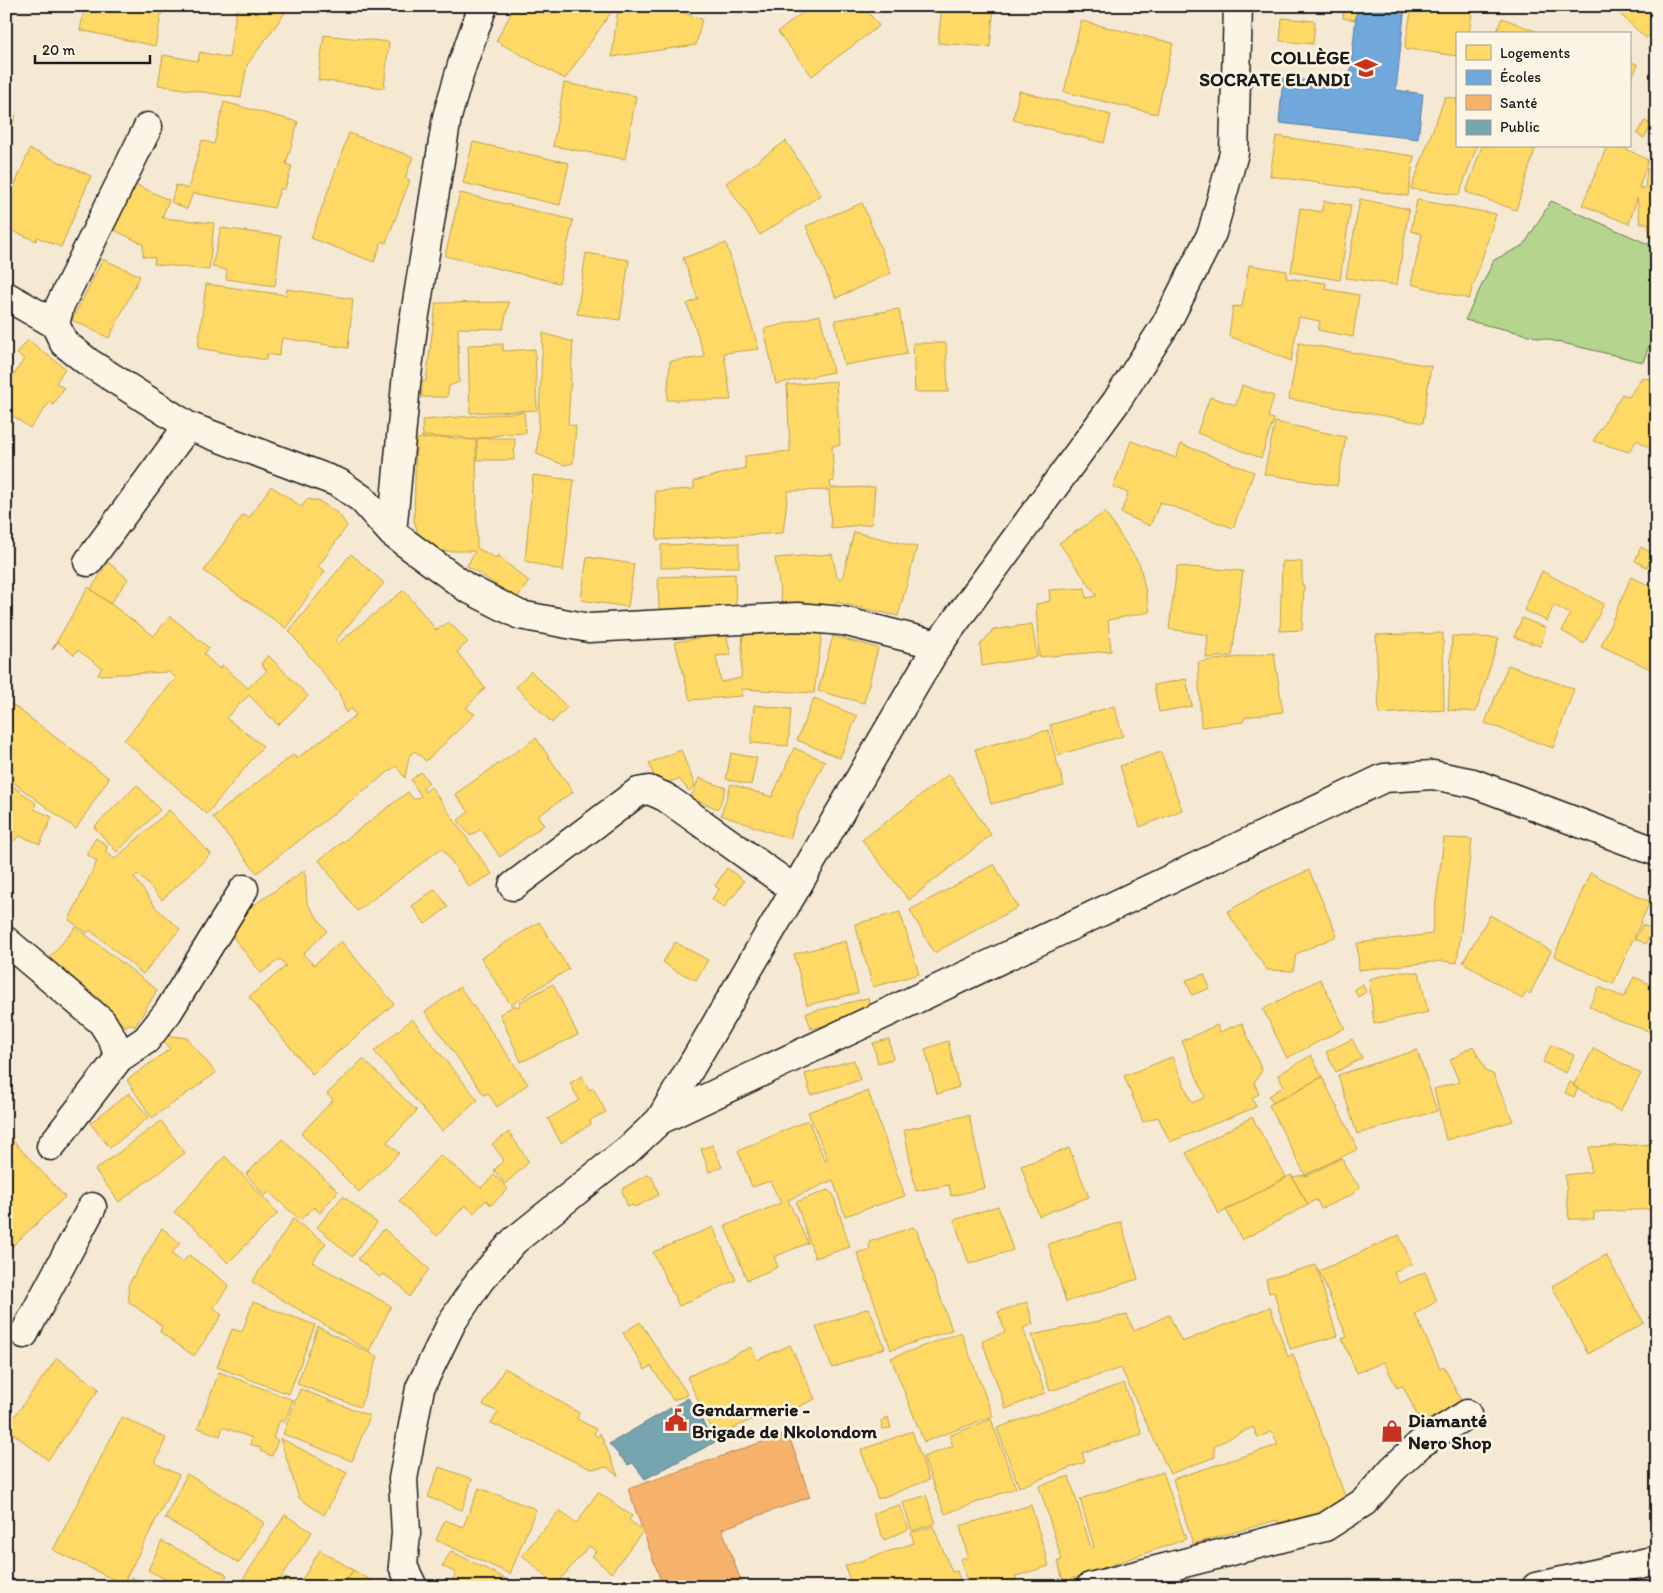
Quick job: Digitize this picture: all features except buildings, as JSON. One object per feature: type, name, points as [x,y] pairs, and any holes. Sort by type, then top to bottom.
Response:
[{"type":"main road","points":[[392,533],[413,327],[447,117],[462,65],[483,6]]},
{"type":"main road","points":[[412,1587],[403,1566],[406,1534],[403,1479],[420,1388],[452,1322],[480,1280],[514,1241],[629,1149],[660,1120],[938,645],[1116,402],[1166,324],[1212,233],[1234,153],[1238,6]]},
{"type":"main road","points":[[55,324],[60,305],[148,127]]},
{"type":"main road","points":[[6,296],[55,324],[64,343],[88,362],[188,426],[339,483],[362,499],[392,533],[467,588],[520,615],[589,628],[797,617],[843,620],[938,645]]},
{"type":"main road","points":[[88,562],[188,426]]},
{"type":"main road","points":[[660,1120],[1384,778],[1433,776],[1473,783],[1657,852]]},
{"type":"main road","points":[[513,886],[638,792],[649,790],[665,797],[794,889]]},
{"type":"main road","points":[[51,1146],[119,1058],[146,1040],[168,1012],[244,888]]},
{"type":"main road","points":[[6,941],[102,1022],[113,1040],[119,1058]]},
{"type":"main road","points":[[24,1334],[92,1207]]},
{"type":"main road","points":[[1090,1587],[1325,1527],[1364,1502],[1393,1469],[1420,1444],[1466,1414]]},
{"type":"main road","points":[[1536,1587],[1657,1560]]},
{"type":"green space","points":[[1551,201],[1657,248],[1657,326],[1643,362],[1465,320],[1494,260],[1524,245]]},
{"type":"waterway","points":[[6,1582],[20,1587]]},
{"type":"place","name":"COLLÈGE SOCRATE ELANDI","points":[[1366,68]]},
{"type":"place","name":"Gendarmerie - Brigade de Nkolondom","points":[[676,1420]]},
{"type":"place","name":"Diamanté Nero Shop","points":[[1392,1431]]}]
